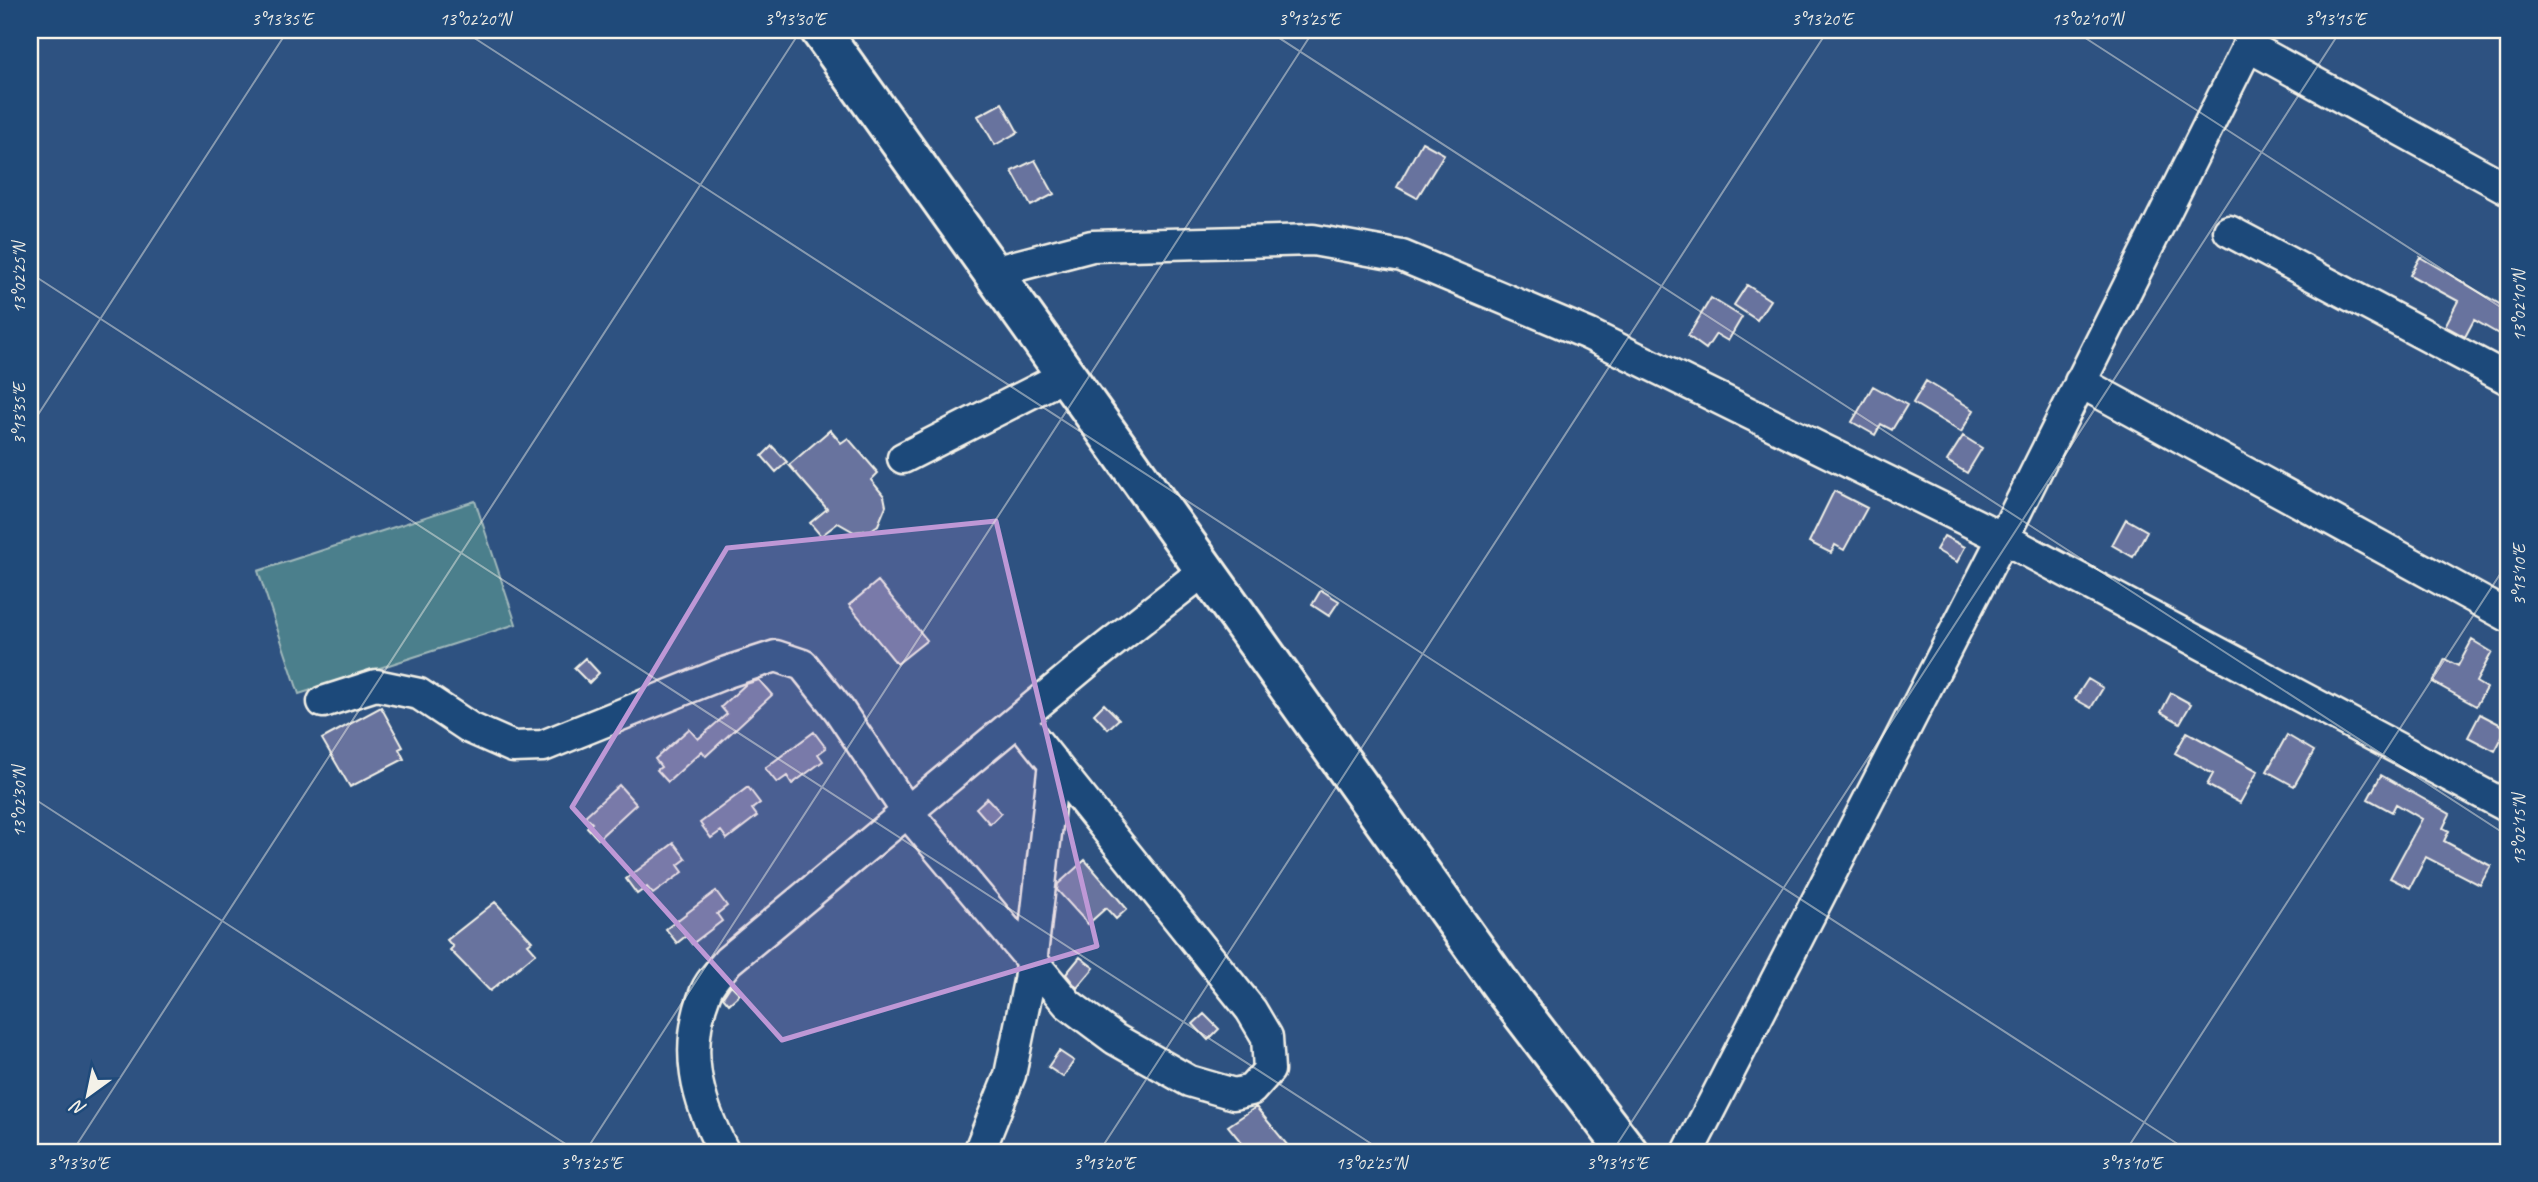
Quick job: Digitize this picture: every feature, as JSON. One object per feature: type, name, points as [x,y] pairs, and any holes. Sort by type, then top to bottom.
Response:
[{"type":"highway","points":[[820,30],[1508,995],[1628,1152]]},
{"type":"street","points":[[1688,1152],[2003,537],[2248,46],[2508,189]]},
{"type":"street","points":[[2230,231],[2508,379]]},
{"type":"street","points":[[993,272],[1092,246],[1313,240],[1402,256],[1588,334],[2003,537],[2508,807]]},
{"type":"street","points":[[903,458],[1066,375]]},
{"type":"street","points":[[2080,382],[2508,616]]},
{"type":"street","points":[[724,1152],[704,1116],[694,1065],[697,1024],[707,989],[728,961],[1090,660],[1205,570]]},
{"type":"street","points":[[323,702],[376,685],[419,694],[470,728],[513,747],[543,746],[727,672],[776,656],[803,665],[839,710],[908,813],[1068,1004],[1115,1039],[1189,1081],[1234,1094],[1251,1090],[1269,1070],[1267,1037],[1251,1010],[1020,720]]},
{"type":"street","points":[[979,1152],[1010,1075],[1031,959],[1054,763]]},
{"type":"highlighted area","points":[[996,521],[1097,946],[782,1040],[572,807],[727,548]]},
{"type":"green space","points":[[475,501],[516,624],[299,694],[258,571]]},
{"type":"building","points":[[1002,103],[1018,132],[995,145],[978,116]]},
{"type":"building","points":[[1422,142],[1444,154],[1417,198],[1397,187]]},
{"type":"building","points":[[1035,160],[1054,194],[1031,206],[1012,171]]},
{"type":"building","points":[[2420,257],[2508,309],[2508,325],[2502,336],[2474,320],[2465,337],[2445,326],[2458,301],[2410,275]]},
{"type":"building","points":[[1747,285],[1770,300],[1757,320],[1734,305]]},
{"type":"building","points":[[1711,298],[1742,317],[1728,341],[1716,334],[1706,349],[1688,336]]},
{"type":"building","points":[[1926,381],[1974,410],[1961,432],[1913,403]]},
{"type":"building","points":[[1873,386],[1907,405],[1892,430],[1881,424],[1875,435],[1852,422]]},
{"type":"building","points":[[830,430],[841,443],[848,438],[878,473],[871,480],[884,496],[886,506],[878,525],[871,530],[854,532],[838,523],[821,536],[810,523],[827,509],[789,465]]},
{"type":"building","points":[[1963,436],[1982,448],[1967,473],[1947,461]]},
{"type":"building","points":[[772,446],[787,462],[776,472],[762,456]]},
{"type":"building","points":[[1834,491],[1867,508],[1844,550],[1835,545],[1831,553],[1809,542]]},
{"type":"building","points":[[2126,519],[2147,531],[2133,557],[2112,545]]},
{"type":"building","points":[[1944,536],[1965,547],[1957,562],[1936,550]]},
{"type":"building","points":[[878,581],[927,640],[897,664],[849,605]]},
{"type":"building","points":[[1321,590],[1339,601],[1329,616],[1312,605]]},
{"type":"building","points":[[2472,640],[2492,652],[2476,682],[2486,688],[2476,706],[2433,682],[2445,659],[2458,666]]},
{"type":"building","points":[[585,658],[599,673],[589,683],[574,668]]},
{"type":"building","points":[[2088,679],[2103,688],[2091,708],[2075,699]]},
{"type":"building","points":[[759,680],[772,695],[706,756],[702,751],[668,782],[657,770],[661,767],[655,759],[689,729],[698,739],[727,714],[721,707],[746,684]]},
{"type":"building","points":[[2171,693],[2191,704],[2180,723],[2161,712]]},
{"type":"building","points":[[1104,704],[1119,719],[1108,729],[1094,714]]},
{"type":"building","points":[[381,707],[403,747],[399,749],[404,759],[350,787],[322,739]]},
{"type":"building","points":[[2480,714],[2507,728],[2495,751],[2468,737]]},
{"type":"building","points":[[814,732],[826,748],[818,754],[823,761],[792,784],[787,776],[777,783],[765,768]]},
{"type":"building","points":[[2187,732],[2258,771],[2240,803],[2207,785],[2213,774],[2175,753]]},
{"type":"building","points":[[2287,735],[2314,751],[2294,786],[2267,771]]},
{"type":"building","points":[[2381,775],[2450,814],[2443,828],[2449,831],[2444,841],[2491,866],[2480,885],[2426,857],[2410,888],[2390,878],[2422,819],[2396,804],[2392,812],[2368,799]]},
{"type":"building","points":[[619,785],[636,804],[598,839],[587,827],[592,823],[585,816]]},
{"type":"building","points":[[748,787],[760,803],[752,809],[757,816],[727,839],[721,831],[711,838],[700,823]]},
{"type":"building","points":[[987,798],[1001,813],[990,824],[976,808]]},
{"type":"building","points":[[674,843],[686,859],[678,865],[683,872],[653,894],[647,887],[637,894],[626,879]]},
{"type":"building","points":[[1085,860],[1127,909],[1116,919],[1106,908],[1088,924],[1057,890],[1058,884]]},
{"type":"building","points":[[716,891],[727,906],[717,914],[722,921],[692,944],[686,936],[677,943],[666,929]]},
{"type":"building","points":[[495,902],[532,941],[528,944],[536,953],[490,991],[450,950],[453,947],[447,940]]},
{"type":"building","points":[[1080,957],[1094,968],[1077,988],[1066,974]]},
{"type":"building","points":[[731,985],[740,994],[729,1004],[723,997]]},
{"type":"building","points":[[1204,1014],[1219,1029],[1208,1040],[1193,1024]]},
{"type":"building","points":[[1059,1051],[1074,1061],[1063,1077],[1048,1067]]},
{"type":"building","points":[[1256,1107],[1293,1152],[1249,1152],[1228,1126]]}]
